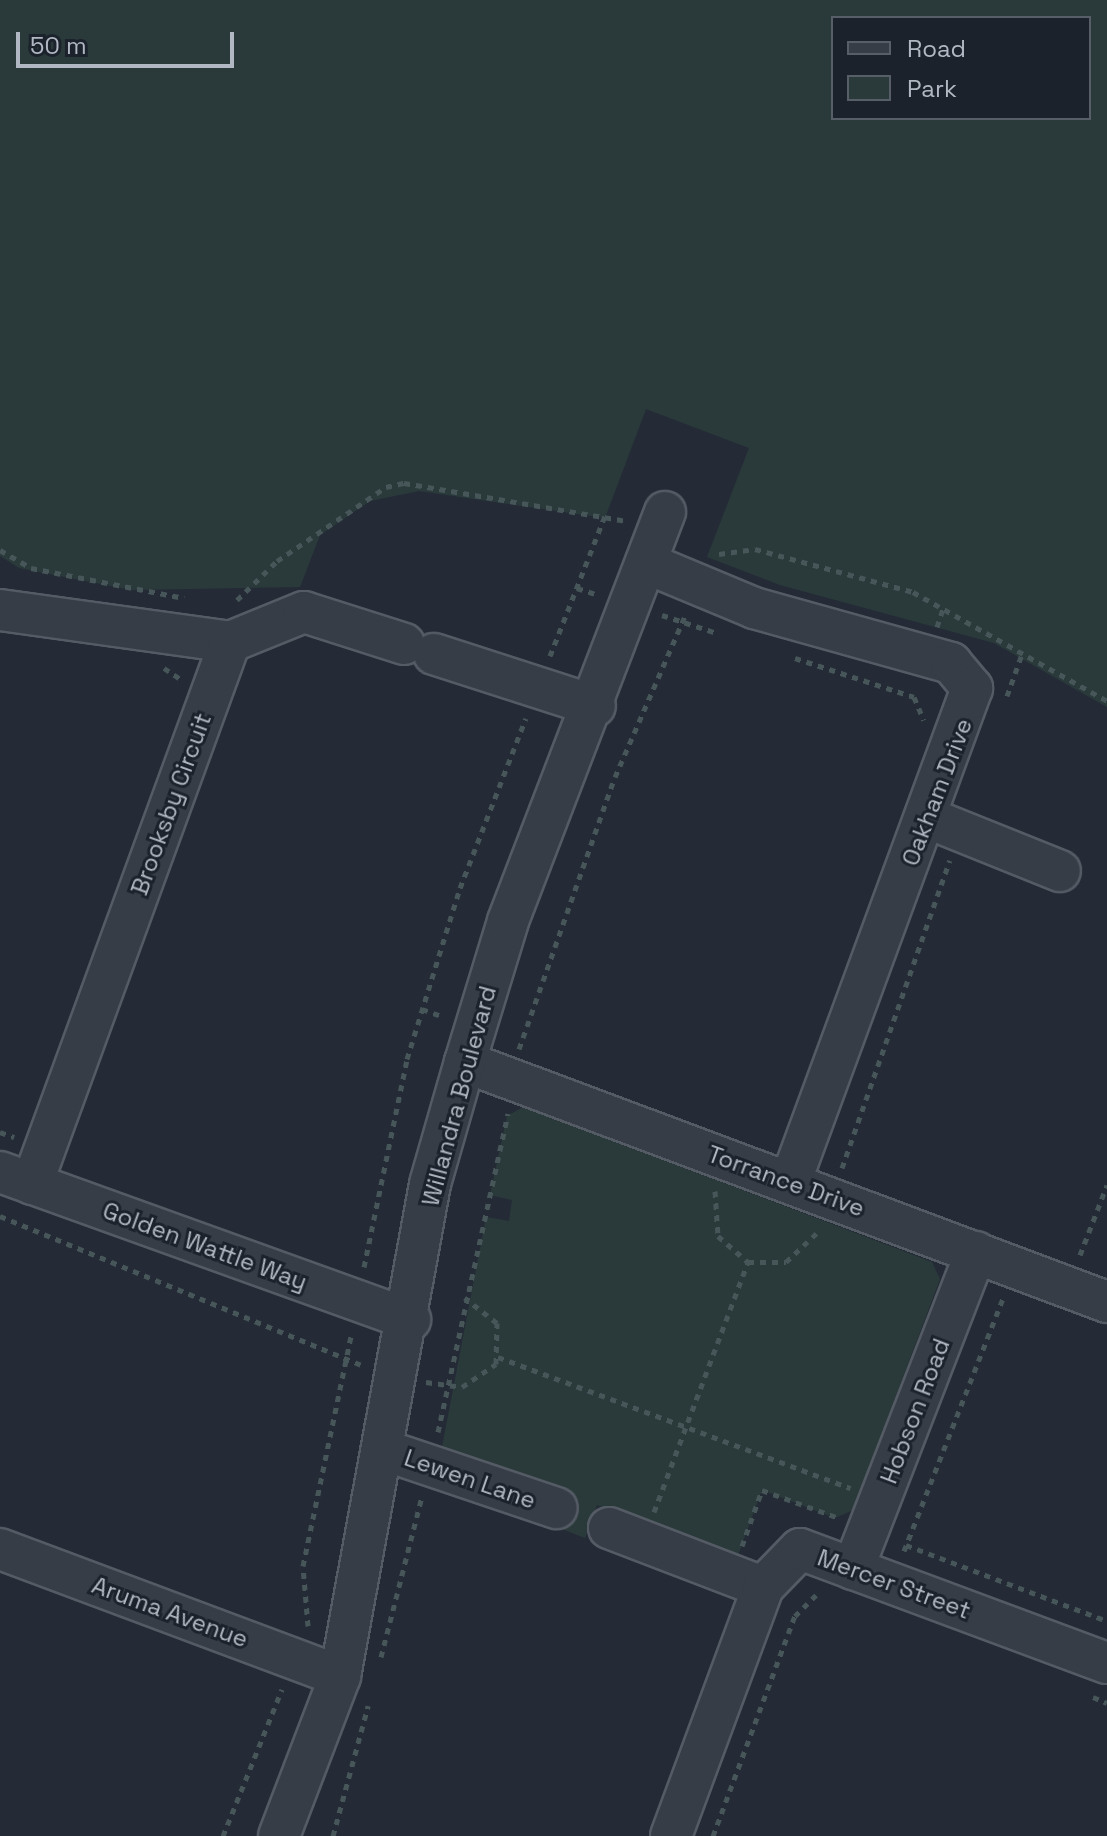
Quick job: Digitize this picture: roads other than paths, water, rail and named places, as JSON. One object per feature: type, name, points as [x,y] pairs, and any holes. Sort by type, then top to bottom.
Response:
[{"type":"street","name":"Oakham Drive","points":[[656,536],[706,568],[962,669],[972,688],[944,825],[790,1183]]},
{"type":"street","name":"Willandra Boulevard","points":[[279,1836],[355,1687],[384,1450],[410,1320],[430,1184],[465,1062],[508,921],[595,706],[656,536]]},
{"type":"street","points":[[0,610],[226,624],[304,612],[595,706]]},
{"type":"street","name":"Brooksby Circuit","points":[[14,1164],[226,624]]},
{"type":"street","points":[[944,825],[1060,871]]},
{"type":"street","name":"Torrance Drive","points":[[465,1062],[1096,1295]]},
{"type":"street","name":"Golden Wattle Way","points":[[14,1164],[410,1320]]},
{"type":"street","name":"Hobson Road","points":[[841,1582],[861,1516],[976,1252]]},
{"type":"street","name":"Lewen Lane","points":[[384,1450],[556,1508]]},
{"type":"street","points":[[626,1534],[763,1587]]},
{"type":"street","name":"Aruma Avenue","points":[[0,1549],[355,1687]]},
{"type":"street","name":"Mercer Street","points":[[671,1836],[763,1587],[800,1549],[841,1582],[892,1583],[1107,1663]]}]
